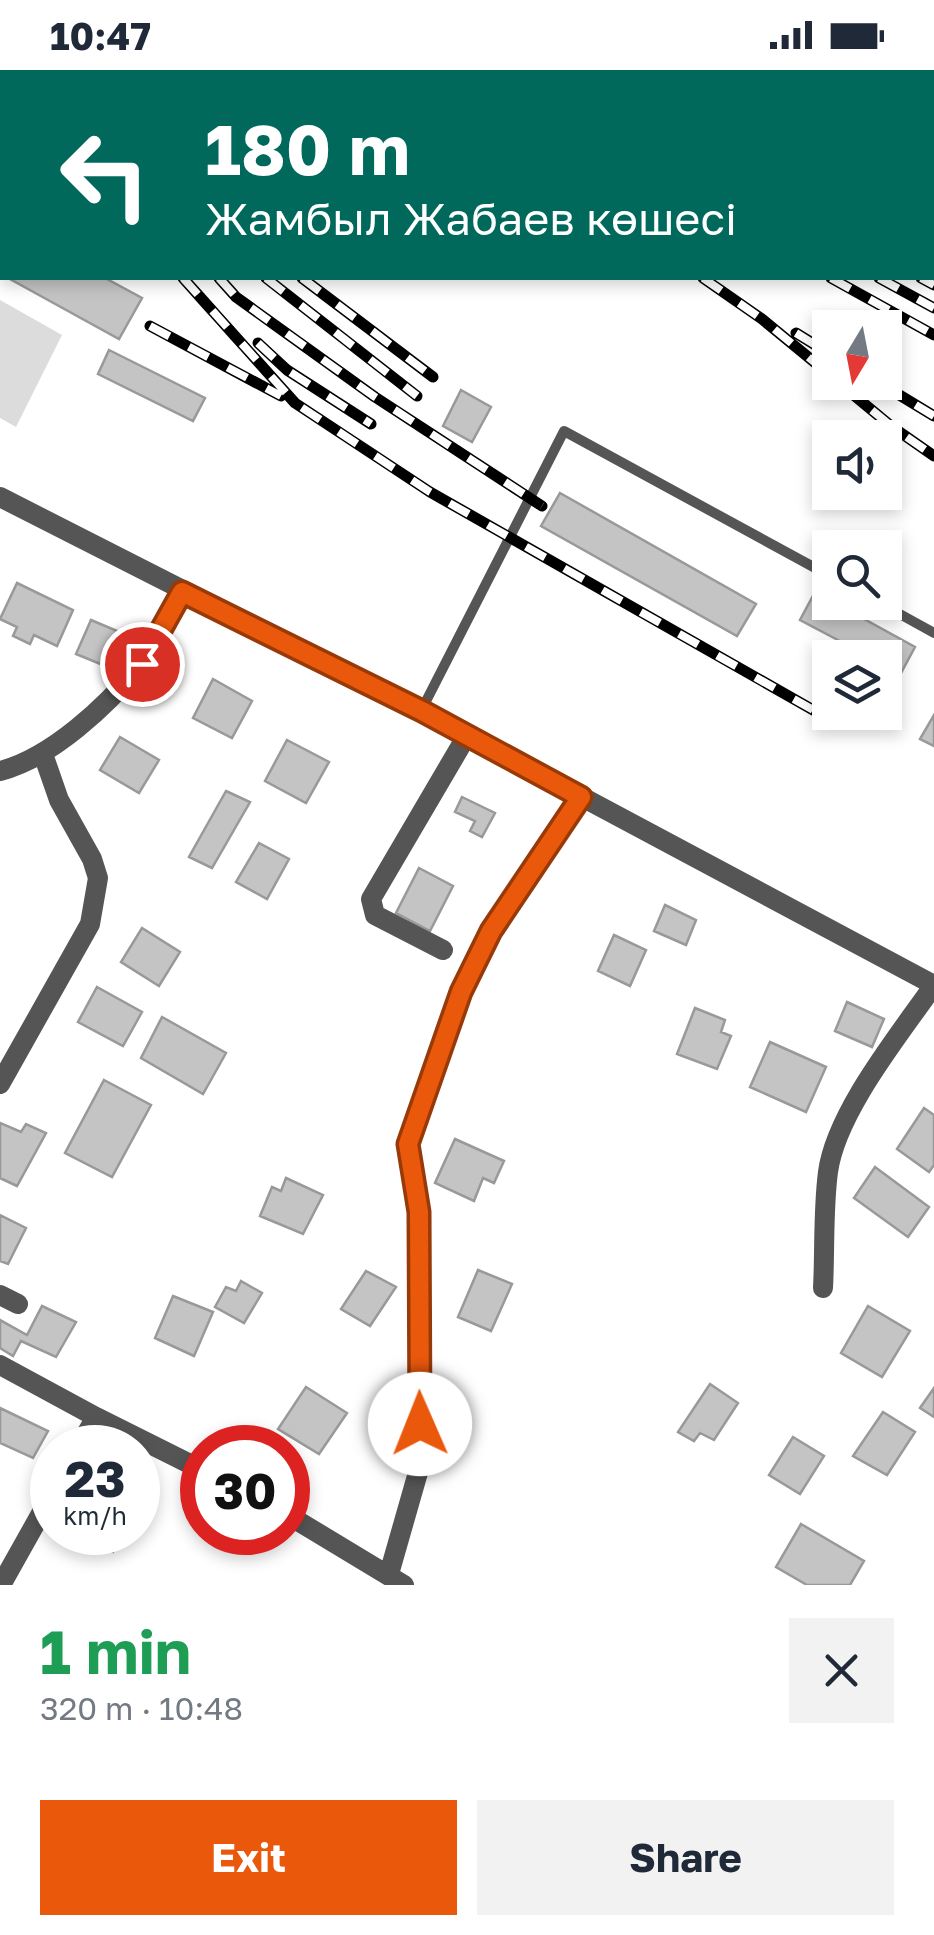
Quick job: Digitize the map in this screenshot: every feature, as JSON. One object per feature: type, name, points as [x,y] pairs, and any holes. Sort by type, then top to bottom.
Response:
[{"type":"street","points":[[0,497],[422,711],[934,985],[876,1068],[845,1123],[828,1168],[823,1288]]},
{"type":"street","points":[[0,770],[43,754],[80,725],[142,664],[182,592]]},
{"type":"street","points":[[443,950],[375,915],[371,899],[466,737]]},
{"type":"street","points":[[0,1084],[90,924],[98,878],[60,800],[43,754]]},
{"type":"street","points":[[310,1529],[397,1580],[421,1462],[419,1212],[408,1144],[461,992],[491,931],[581,797]]},
{"type":"street","points":[[0,1365],[180,1459]]},
{"type":"street","points":[[91,1425],[96,1417]]},
{"type":"street","points":[[1,1585],[30,1533]]},
{"type":"lane","points":[[422,711],[564,431],[812,566]]},
{"type":"lane","points":[[902,615],[934,633]]},
{"type":"shaded area","points":[[0,300],[62,335],[16,427],[0,418]]},
{"type":"building","points":[[12,280],[109,280],[142,298],[119,339]]},
{"type":"building","points":[[109,350],[205,398],[193,421],[98,374]]},
{"type":"building","points":[[461,390],[491,407],[472,442],[443,426]]},
{"type":"building","points":[[560,493],[756,604],[737,636],[541,526]]},
{"type":"building","points":[[17,583],[73,610],[57,646],[34,635],[30,644],[13,636],[17,627],[0,619]]},
{"type":"building","points":[[812,598],[812,620],[866,620],[915,647],[902,671],[902,640],[838,640],[800,620]]},
{"type":"building","points":[[91,620],[117,631],[103,665],[76,654]]},
{"type":"building","points":[[213,679],[252,701],[232,738],[193,718]]},
{"type":"building","points":[[934,715],[934,746],[920,739]]},
{"type":"building","points":[[120,737],[159,760],[139,793],[100,770]]},
{"type":"building","points":[[287,740],[329,762],[306,803],[265,781]]},
{"type":"building","points":[[226,791],[250,802],[212,868],[189,857]]},
{"type":"building","points":[[462,797],[495,813],[482,837],[470,831],[475,821],[455,812]]},
{"type":"building","points":[[259,843],[289,859],[267,899],[236,882]]},
{"type":"building","points":[[419,868],[453,886],[430,931],[396,913]]},
{"type":"building","points":[[665,905],[696,920],[686,945],[654,931]]},
{"type":"building","points":[[142,928],[180,952],[159,986],[121,962]]},
{"type":"building","points":[[614,935],[646,950],[630,986],[598,971]]},
{"type":"building","points":[[97,987],[142,1012],[123,1046],[78,1022]]},
{"type":"building","points":[[847,1002],[884,1019],[872,1047],[835,1031]]},
{"type":"building","points":[[695,1008],[725,1020],[721,1032],[731,1036],[717,1069],[677,1054]]},
{"type":"building","points":[[162,1017],[226,1053],[203,1094],[141,1058]]},
{"type":"building","points":[[770,1042],[826,1067],[806,1112],[750,1087]]},
{"type":"building","points":[[104,1080],[151,1105],[112,1177],[65,1153]]},
{"type":"building","points":[[924,1108],[934,1115],[934,1165],[929,1172],[897,1149]]},
{"type":"building","points":[[0,1123],[21,1132],[26,1124],[46,1133],[17,1186],[0,1178]]},
{"type":"building","points":[[455,1139],[504,1161],[494,1183],[483,1178],[474,1201],[435,1183]]},
{"type":"building","points":[[875,1167],[929,1207],[908,1237],[854,1198]]},
{"type":"building","points":[[286,1178],[323,1195],[303,1234],[260,1216],[272,1187],[281,1191]]},
{"type":"building","points":[[0,1215],[26,1228],[8,1264],[0,1261]]},
{"type":"building","points":[[478,1270],[512,1284],[491,1331],[458,1317]]},
{"type":"building","points":[[366,1271],[396,1287],[370,1326],[341,1309]]},
{"type":"building","points":[[241,1281],[262,1293],[244,1323],[215,1307],[226,1287],[236,1291]]},
{"type":"building","points":[[173,1296],[213,1312],[194,1356],[155,1338]]},
{"type":"building","points":[[42,1306],[76,1322],[56,1357],[21,1341],[13,1356],[0,1348],[0,1320],[27,1335]]},
{"type":"building","points":[[868,1306],[910,1331],[882,1377],[841,1353]]},
{"type":"building","points":[[710,1384],[738,1403],[714,1440],[700,1433],[694,1441],[678,1432]]},
{"type":"building","points":[[306,1387],[347,1413],[319,1454],[310,1449],[310,1425],[281,1425]]},
{"type":"building","points":[[934,1388],[934,1417],[920,1408]]},
{"type":"building","points":[[0,1408],[35,1425],[30,1425],[30,1457],[0,1443]]},
{"type":"building","points":[[883,1412],[915,1432],[887,1475],[853,1456]]},
{"type":"building","points":[[793,1437],[824,1456],[800,1494],[769,1475]]},
{"type":"building","points":[[801,1524],[864,1561],[850,1585],[807,1585],[776,1567]]},
{"type":"railway","points":[[185,280],[295,403],[430,492],[812,709]]},
{"type":"railway","points":[[221,280],[236,297],[375,397],[542,506]]},
{"type":"railway","points":[[269,280],[417,396]]},
{"type":"railway","points":[[305,280],[433,377]]},
{"type":"railway","points":[[706,280],[812,360]]},
{"type":"railway","points":[[835,280],[934,335]]},
{"type":"railway","points":[[883,280],[934,308]]},
{"type":"railway","points":[[925,280],[934,285]]},
{"type":"railway","points":[[150,326],[281,396]]},
{"type":"railway","points":[[796,333],[812,343]]},
{"type":"railway","points":[[258,343],[287,370],[371,424]]},
{"type":"railway","points":[[902,397],[934,416]]},
{"type":"railway","points":[[860,400],[934,456]]},
{"type":"route","points":[[142,664],[182,592],[422,711],[581,797],[491,931],[461,992],[408,1144],[419,1212],[420,1424]]}]
